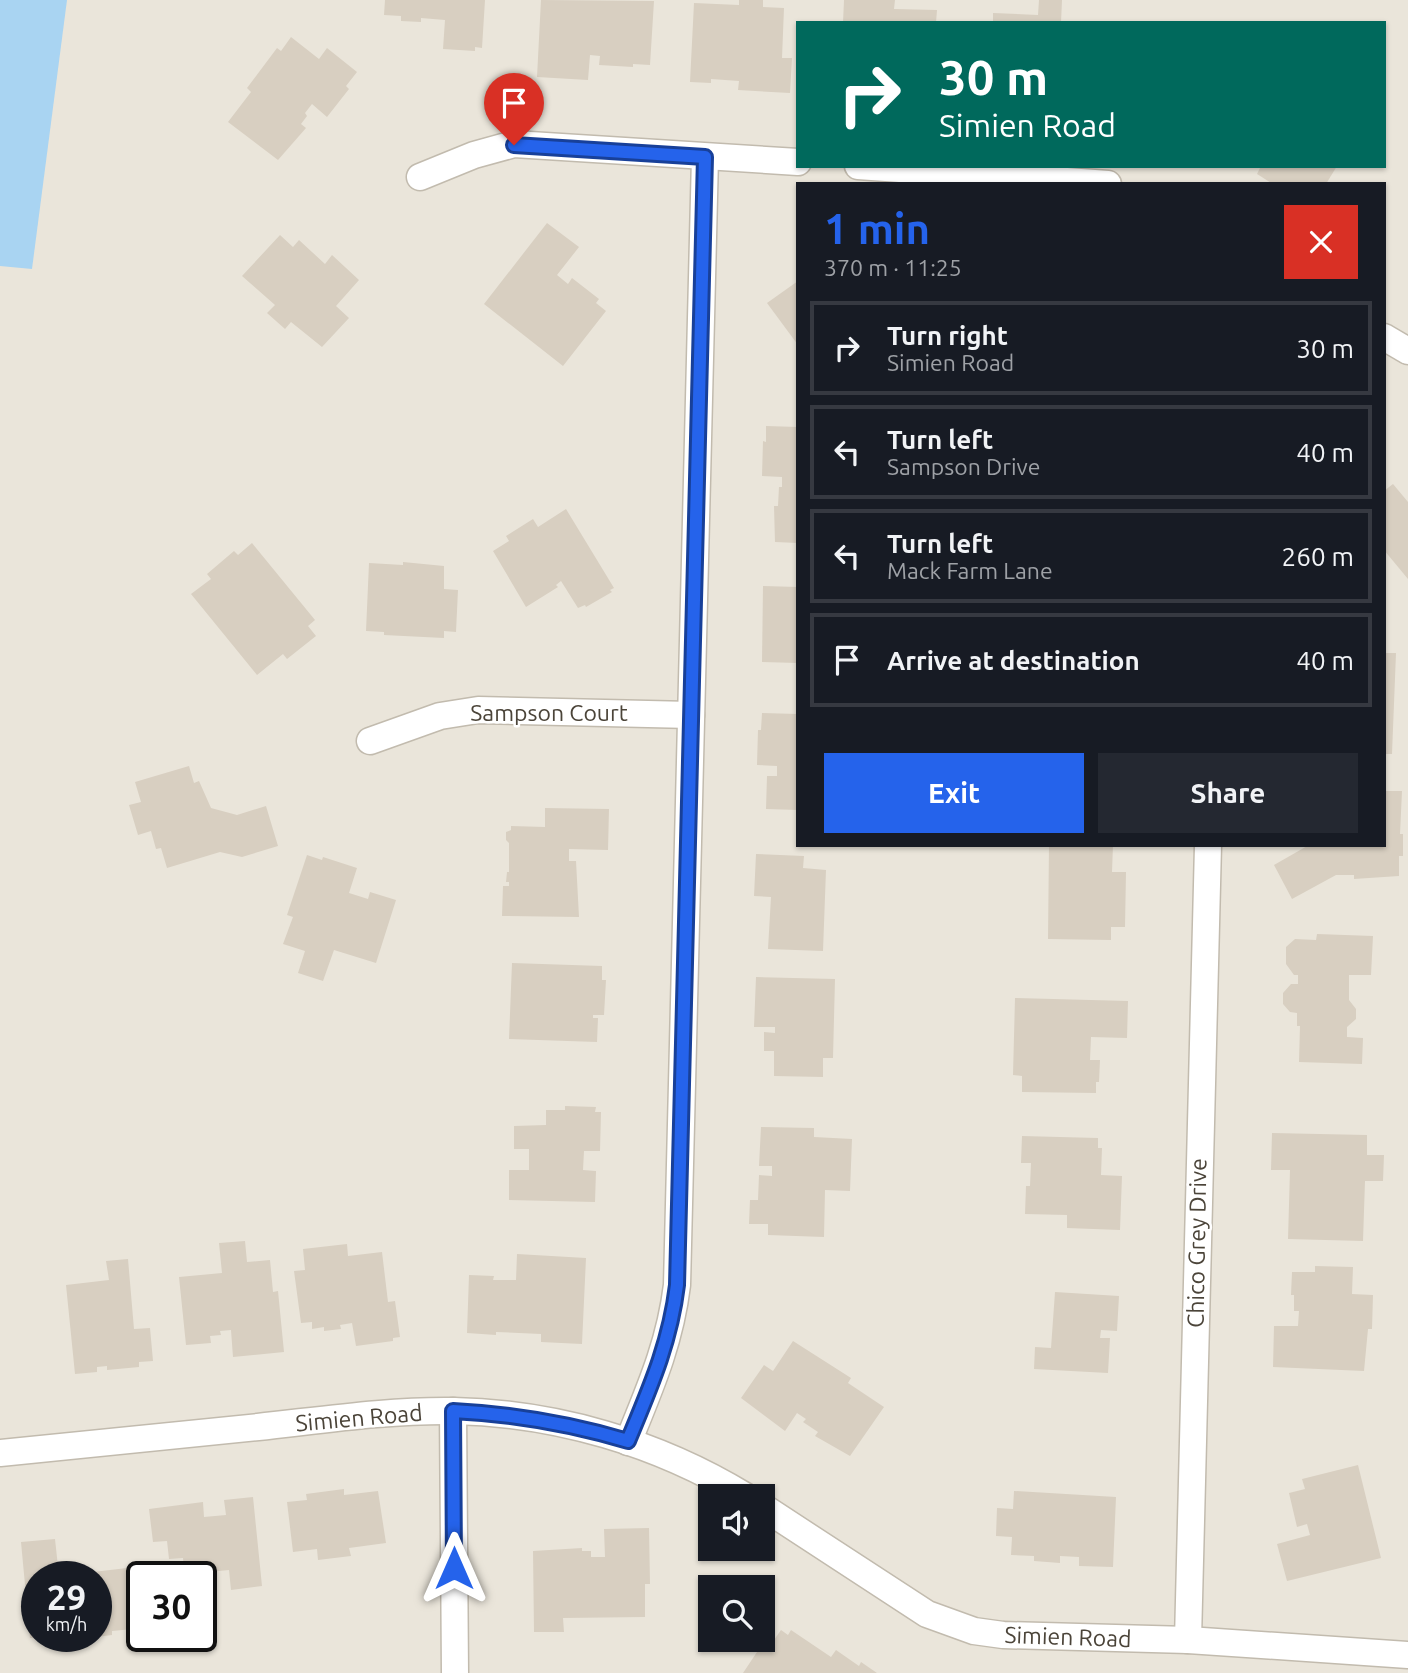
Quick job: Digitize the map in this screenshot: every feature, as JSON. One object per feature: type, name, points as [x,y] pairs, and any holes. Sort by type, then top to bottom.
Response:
[{"type":"street","points":[[419,177],[474,155],[514,145],[796,162]]},
{"type":"street","points":[[628,1441],[664,1352],[673,1317],[677,1285],[705,157]]},
{"type":"street","points":[[886,168],[1080,182]]},
{"type":"street","points":[[1386,339],[1408,351]]},
{"type":"street","name":"Sampson Court","points":[[370,741],[440,716],[478,710],[691,715]]},
{"type":"street","name":"Chico Grey Drive","points":[[1188,1640],[1208,847]]},
{"type":"street","points":[[453,1411],[455,1673]]},
{"type":"street","name":"Simien Road","points":[[0,1453],[387,1413],[453,1411],[541,1420],[628,1441],[724,1484]]},
{"type":"street","name":"Simien Road","points":[[775,1515],[917,1608],[960,1627],[1003,1635],[1188,1640],[1408,1656]]},
{"type":"shaded area","points":[[0,0],[1408,0],[1408,1673],[0,1673]]},
{"type":"water","points":[[0,0],[67,0],[32,269],[0,266]]},
{"type":"building","points":[[385,0],[485,0],[482,48],[475,47],[475,51],[443,49],[445,20],[421,18],[421,22],[401,21],[401,16],[384,15]]},
{"type":"building","points":[[541,0],[654,1],[650,65],[599,65],[600,56],[590,55],[588,80],[537,77]]},
{"type":"building","points":[[739,0],[763,0],[763,7],[784,8],[782,58],[792,58],[790,93],[738,90],[739,81],[711,79],[711,83],[690,82],[694,3],[739,5]]},
{"type":"building","points":[[844,0],[895,0],[894,9],[937,10],[936,21],[843,21]]},
{"type":"building","points":[[1039,0],[1062,0],[1061,21],[993,21],[993,13],[1038,15]]},
{"type":"building","points":[[291,37],[319,59],[327,48],[357,72],[346,86],[349,89],[327,117],[312,104],[301,124],[306,128],[278,160],[228,122],[251,92],[247,88],[277,48],[281,51]]},
{"type":"building","points":[[1260,168],[1336,168],[1327,182],[1270,182],[1257,174]]},
{"type":"building","points":[[547,223],[579,247],[557,275],[568,284],[572,278],[599,299],[596,303],[606,311],[563,366],[484,304]]},
{"type":"building","points":[[280,235],[293,247],[299,240],[325,264],[332,255],[359,280],[336,306],[349,318],[322,347],[291,322],[285,329],[267,313],[275,305],[242,276]]},
{"type":"building","points":[[796,282],[796,342],[767,303]]},
{"type":"building","points":[[766,426],[796,427],[796,543],[775,542],[774,506],[778,506],[782,477],[762,476],[763,441],[766,442]]},
{"type":"building","points":[[1393,484],[1408,502],[1408,579],[1386,552],[1386,489]]},
{"type":"building","points":[[566,509],[614,588],[610,590],[612,592],[586,607],[585,605],[578,608],[561,581],[556,585],[558,587],[526,607],[493,551],[509,541],[506,536],[533,519],[538,527]]},
{"type":"building","points":[[252,543],[315,620],[308,626],[316,636],[287,659],[283,654],[257,675],[191,594],[211,579],[207,574],[234,551],[238,555]]},
{"type":"building","points":[[403,562],[444,566],[444,589],[458,590],[456,632],[444,631],[444,638],[384,635],[384,632],[366,631],[369,563],[403,565]]},
{"type":"building","points":[[763,586],[796,587],[796,663],[762,662]]},
{"type":"building","points":[[1386,653],[1396,653],[1392,754],[1386,754]]},
{"type":"building","points":[[762,713],[796,714],[796,810],[766,809],[767,776],[777,776],[777,766],[757,765],[758,730],[761,730]]},
{"type":"building","points":[[189,766],[194,783],[199,781],[211,808],[237,815],[266,806],[278,846],[242,857],[220,852],[167,868],[161,848],[156,849],[151,831],[138,835],[129,805],[141,802],[135,782]]},
{"type":"building","points":[[1386,791],[1402,791],[1400,834],[1403,834],[1403,856],[1399,856],[1399,876],[1354,879],[1354,875],[1336,875],[1292,899],[1274,865],[1306,847],[1386,847]]},
{"type":"building","points":[[545,808],[609,809],[608,850],[569,849],[569,861],[576,861],[579,917],[502,916],[503,886],[509,886],[509,882],[506,882],[509,872],[509,843],[506,840],[506,832],[511,830],[511,826],[545,827]]},
{"type":"building","points":[[1049,847],[1113,847],[1112,872],[1126,872],[1125,927],[1111,927],[1111,940],[1048,939]]},
{"type":"building","points":[[756,854],[804,856],[803,868],[826,870],[823,951],[768,949],[771,897],[754,896]]},
{"type":"building","points":[[307,855],[357,868],[349,893],[368,899],[370,892],[396,900],[376,963],[334,950],[323,981],[298,973],[305,951],[283,944],[293,917],[287,915]]},
{"type":"building","points":[[1317,934],[1373,936],[1371,975],[1349,975],[1349,1000],[1356,1009],[1356,1019],[1347,1027],[1347,1037],[1363,1038],[1362,1064],[1299,1062],[1300,1026],[1297,1026],[1297,1013],[1290,1012],[1283,1004],[1283,993],[1291,984],[1298,984],[1298,975],[1294,975],[1286,964],[1286,947],[1295,939],[1316,940]]},
{"type":"building","points":[[512,963],[602,966],[602,980],[606,980],[604,1015],[593,1015],[593,1018],[598,1018],[597,1042],[509,1039]]},
{"type":"building","points":[[756,977],[835,979],[833,1058],[823,1058],[823,1077],[774,1076],[774,1051],[764,1051],[764,1032],[775,1033],[775,1027],[754,1027]]},
{"type":"building","points":[[1015,998],[1128,1001],[1127,1038],[1091,1037],[1090,1060],[1100,1060],[1096,1093],[1022,1092],[1022,1076],[1013,1075]]},
{"type":"building","points":[[565,1106],[596,1107],[595,1112],[601,1112],[600,1151],[584,1151],[583,1170],[596,1171],[595,1202],[509,1200],[509,1170],[529,1170],[529,1149],[514,1149],[514,1126],[546,1125],[546,1110],[565,1110]]},
{"type":"building","points":[[761,1127],[814,1128],[814,1137],[852,1139],[850,1191],[825,1190],[824,1237],[768,1235],[768,1224],[749,1224],[750,1200],[758,1200],[759,1175],[772,1176],[772,1166],[759,1166]]},
{"type":"building","points":[[1272,1133],[1367,1135],[1367,1155],[1384,1155],[1383,1181],[1365,1181],[1363,1241],[1288,1239],[1290,1170],[1271,1170]]},
{"type":"building","points":[[1022,1136],[1098,1138],[1098,1148],[1102,1148],[1101,1175],[1122,1176],[1120,1230],[1067,1228],[1067,1215],[1025,1214],[1026,1186],[1030,1186],[1031,1163],[1021,1163]]},
{"type":"building","points":[[245,1241],[247,1262],[270,1260],[273,1292],[278,1291],[284,1352],[233,1357],[231,1330],[210,1336],[211,1343],[186,1345],[179,1277],[222,1273],[219,1243]]},
{"type":"building","points":[[347,1244],[348,1256],[382,1252],[388,1302],[395,1301],[400,1337],[393,1338],[393,1341],[356,1346],[352,1323],[340,1325],[341,1329],[324,1331],[324,1327],[312,1329],[312,1322],[301,1323],[294,1271],[305,1270],[303,1249]]},
{"type":"building","points":[[517,1254],[586,1258],[582,1344],[541,1342],[541,1334],[467,1333],[469,1275],[494,1276],[493,1280],[516,1280]]},
{"type":"building","points":[[128,1259],[134,1329],[150,1328],[153,1361],[139,1362],[139,1367],[107,1370],[107,1366],[97,1367],[97,1372],[75,1374],[66,1285],[109,1280],[106,1261]]},
{"type":"building","points":[[1315,1266],[1353,1267],[1352,1294],[1373,1295],[1372,1329],[1368,1329],[1364,1371],[1273,1367],[1274,1326],[1298,1326],[1299,1311],[1294,1311],[1294,1295],[1291,1295],[1292,1272],[1315,1272]]},
{"type":"building","points":[[1055,1292],[1119,1296],[1117,1331],[1101,1330],[1100,1338],[1110,1338],[1108,1373],[1034,1369],[1035,1347],[1051,1348]]},
{"type":"building","points":[[793,1341],[851,1378],[848,1383],[884,1407],[850,1456],[815,1436],[818,1432],[803,1422],[806,1419],[797,1413],[785,1431],[741,1398],[764,1365],[773,1371]]},
{"type":"building","points":[[1358,1465],[1381,1558],[1287,1581],[1277,1544],[1310,1535],[1307,1524],[1297,1527],[1289,1493],[1305,1489],[1302,1479]]},
{"type":"building","points":[[344,1489],[344,1495],[378,1491],[386,1543],[349,1548],[351,1556],[318,1560],[317,1549],[293,1552],[287,1502],[307,1500],[306,1494]]},
{"type":"building","points":[[1014,1491],[1116,1497],[1113,1567],[1079,1566],[1079,1557],[1060,1556],[1060,1563],[1034,1561],[1034,1556],[1011,1555],[1012,1537],[996,1536],[997,1508],[1013,1509]]},
{"type":"building","points":[[253,1497],[262,1586],[231,1590],[229,1570],[217,1571],[217,1561],[169,1559],[167,1541],[153,1542],[149,1509],[203,1502],[204,1517],[226,1515],[224,1500]]},
{"type":"building","points":[[649,1528],[650,1584],[645,1584],[645,1617],[563,1618],[564,1632],[534,1632],[533,1551],[582,1548],[582,1551],[591,1551],[591,1557],[605,1557],[604,1529]]},
{"type":"building","points":[[55,1539],[57,1561],[23,1561],[21,1542]]},
{"type":"building","points":[[126,1568],[126,1630],[112,1631],[112,1570]]},
{"type":"building","points":[[781,1630],[788,1635],[791,1630],[831,1657],[836,1650],[859,1666],[861,1662],[877,1673],[743,1673],[757,1652],[775,1652],[775,1639]]},
{"type":"route","points":[[454,1568],[453,1411],[541,1420],[628,1441],[664,1352],[673,1317],[677,1285],[705,157],[514,145]]}]
